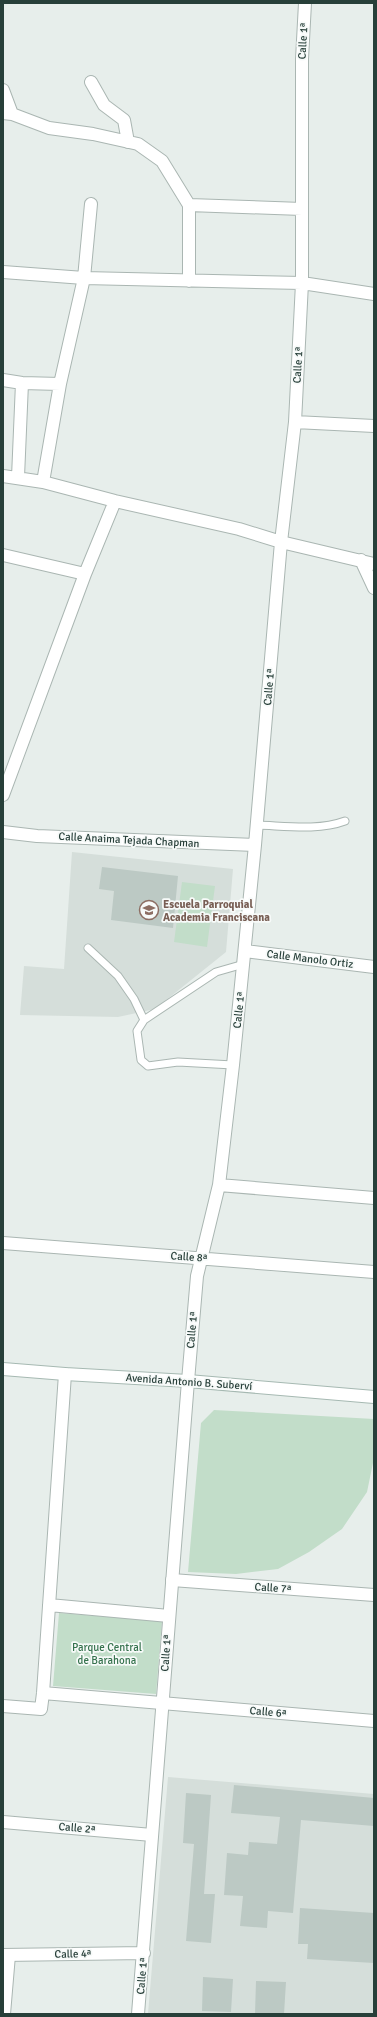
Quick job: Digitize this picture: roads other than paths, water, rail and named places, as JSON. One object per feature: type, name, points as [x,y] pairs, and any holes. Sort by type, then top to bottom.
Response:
[{"type":"street","name":"Calle 1ª","points":[[138,2014],[197,1276],[219,1185],[233,1065],[257,825],[281,542],[295,422],[302,283],[302,59],[305,3]]},
{"type":"street","points":[[91,82],[104,105],[124,120],[128,142]]},
{"type":"street","points":[[3,90],[7,113],[49,128],[93,134],[138,144],[162,161],[189,205],[189,281]]},
{"type":"street","points":[[43,482],[60,384],[84,278],[91,204]]},
{"type":"street","points":[[189,205],[302,209]]},
{"type":"street","points":[[3,272],[84,278],[302,283],[374,294]]},
{"type":"street","points":[[3,380],[22,383],[60,384]]},
{"type":"street","points":[[18,477],[22,383]]},
{"type":"street","points":[[295,422],[374,426]]},
{"type":"street","points":[[3,476],[18,477],[43,482],[114,501],[239,529],[281,542],[374,564]]},
{"type":"street","points":[[3,795],[8,765],[114,501]]},
{"type":"street","points":[[3,555],[85,574]]},
{"type":"street","points":[[361,560],[374,588]]},
{"type":"street","name":"Calle Anaima Tejada Chapman","points":[[3,832],[37,836],[255,845]]},
{"type":"street","name":"Calle Manolo Ortiz","points":[[245,951],[374,967]]},
{"type":"street","points":[[219,1185],[374,1198]]},
{"type":"street","name":"Calle 8ª","points":[[3,1243],[374,1272]]},
{"type":"street","name":"Avenida Antonio B. Suberví","points":[[3,1369],[188,1381],[374,1397]]},
{"type":"street","points":[[3,1706],[41,1709],[65,1374]]},
{"type":"street","name":"Calle 7ª","points":[[172,1580],[374,1595]]},
{"type":"street","points":[[49,1605],[169,1616]]},
{"type":"street","name":"Calle 6ª","points":[[43,1693],[374,1721]]},
{"type":"street","name":"Calle 2ª","points":[[3,1822],[152,1835]]},
{"type":"street","name":"Calle 4ª","points":[[5,1955],[144,1953]]},
{"type":"street","points":[[4,2014],[5,1955]]},
{"type":"lane","points":[[257,825],[301,827],[334,826],[345,821]]},
{"type":"lane","points":[[88,948],[118,976],[134,999],[144,1020]]},
{"type":"lane","points":[[233,1065],[178,1062],[148,1066],[141,1060],[137,1032],[144,1020],[216,972],[244,964]]},
{"type":"place","name":"Escuela Parroquial Academia Franciscana","points":[[149,910]]},
{"type":"park label","name":"Parque Central de Barahona","points":[[107,1653]]}]
